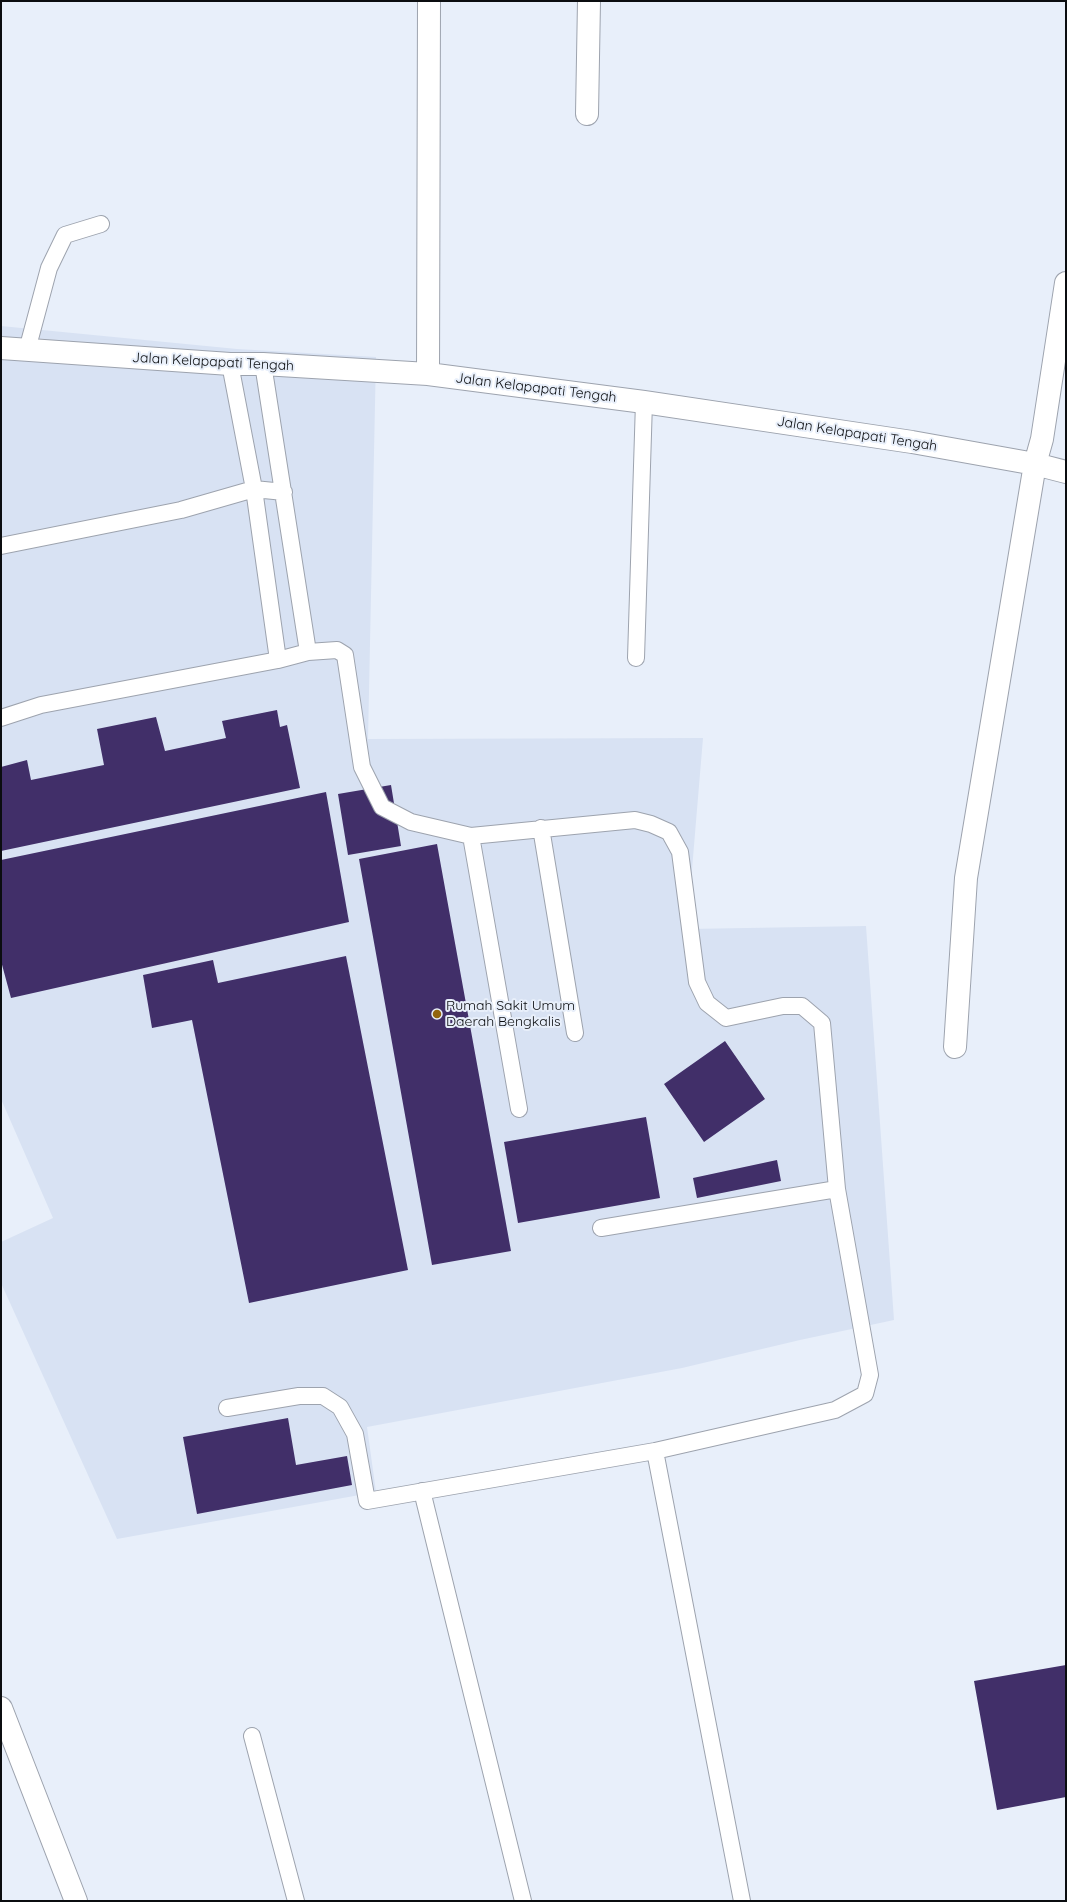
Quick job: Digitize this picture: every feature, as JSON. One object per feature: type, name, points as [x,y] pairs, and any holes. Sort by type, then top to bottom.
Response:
[{"type":"street","points":[[428,374],[429,1]]},
{"type":"street","points":[[587,114],[589,1]]},
{"type":"street","points":[[955,1047],[966,878],[1035,464],[1042,439],[1066,283]]},
{"type":"street","name":"Jalan Kelapapati Tengah","points":[[1,348],[230,364],[263,364],[428,374],[644,402],[912,442],[1035,464],[1066,472]]},
{"type":"street","points":[[1,1708],[76,1901]]},
{"type":"lane","points":[[27,350],[49,268],[65,235],[101,224]]},
{"type":"lane","points":[[230,364],[254,488],[278,660]]},
{"type":"lane","points":[[263,364],[308,652]]},
{"type":"lane","points":[[636,658],[644,402]]},
{"type":"lane","points":[[1,546],[181,510],[254,488],[284,492]]},
{"type":"lane","points":[[1,718],[41,705],[278,660],[308,652],[337,650],[345,655],[362,767],[382,807],[411,822],[471,836],[635,820],[651,824],[669,832],[680,852],[697,982],[707,1003],[726,1018],[782,1006],[802,1006],[822,1023],[837,1188],[870,1375],[865,1394],[835,1410],[655,1451],[367,1501],[355,1434],[340,1407],[323,1396],[299,1396],[227,1408]]},
{"type":"lane","points":[[541,828],[575,1033]]},
{"type":"lane","points":[[471,836],[519,1109]]},
{"type":"lane","points":[[601,1228],[837,1188]]},
{"type":"lane","points":[[655,1451],[742,1901]]},
{"type":"lane","points":[[422,1491],[523,1901]]},
{"type":"lane","points":[[252,1736],[296,1901]]},
{"type":"shaded area","name":"Rumah Sakit Umum Daerah Bengkalis","points":[[1,326],[237,349],[376,357],[368,739],[703,738],[687,929],[866,926],[894,1320],[800,1340],[682,1368],[367,1427],[376,1492],[117,1539],[1,1283],[1,1242],[53,1218],[1,1099]]},
{"type":"building","points":[[277,710],[280,727],[287,725],[300,788],[1,851],[1,767],[27,760],[31,780],[104,765],[97,729],[156,717],[165,751],[226,738],[222,721]]},
{"type":"building","points":[[391,785],[401,846],[348,855],[338,794]]},
{"type":"building","points":[[326,792],[349,922],[11,998],[1,961],[1,860]]},
{"type":"building","points":[[437,844],[511,1251],[432,1265],[359,859]]},
{"type":"building","points":[[346,956],[408,1270],[249,1303],[192,1020],[152,1028],[143,975],[213,960],[218,983]]},
{"type":"building","points":[[725,1041],[765,1099],[704,1142],[664,1084]]},
{"type":"building","points":[[646,1117],[660,1198],[518,1223],[504,1142]]},
{"type":"building","points":[[777,1160],[781,1181],[697,1198],[693,1178]]},
{"type":"building","points":[[288,1418],[296,1465],[347,1456],[352,1485],[197,1514],[183,1437]]},
{"type":"building","points":[[1066,1665],[1066,1797],[997,1810],[974,1681]]},
{"type":"place","name":"Rumah Sakit Umum Daerah Bengkalis","points":[[437,1014]]}]
